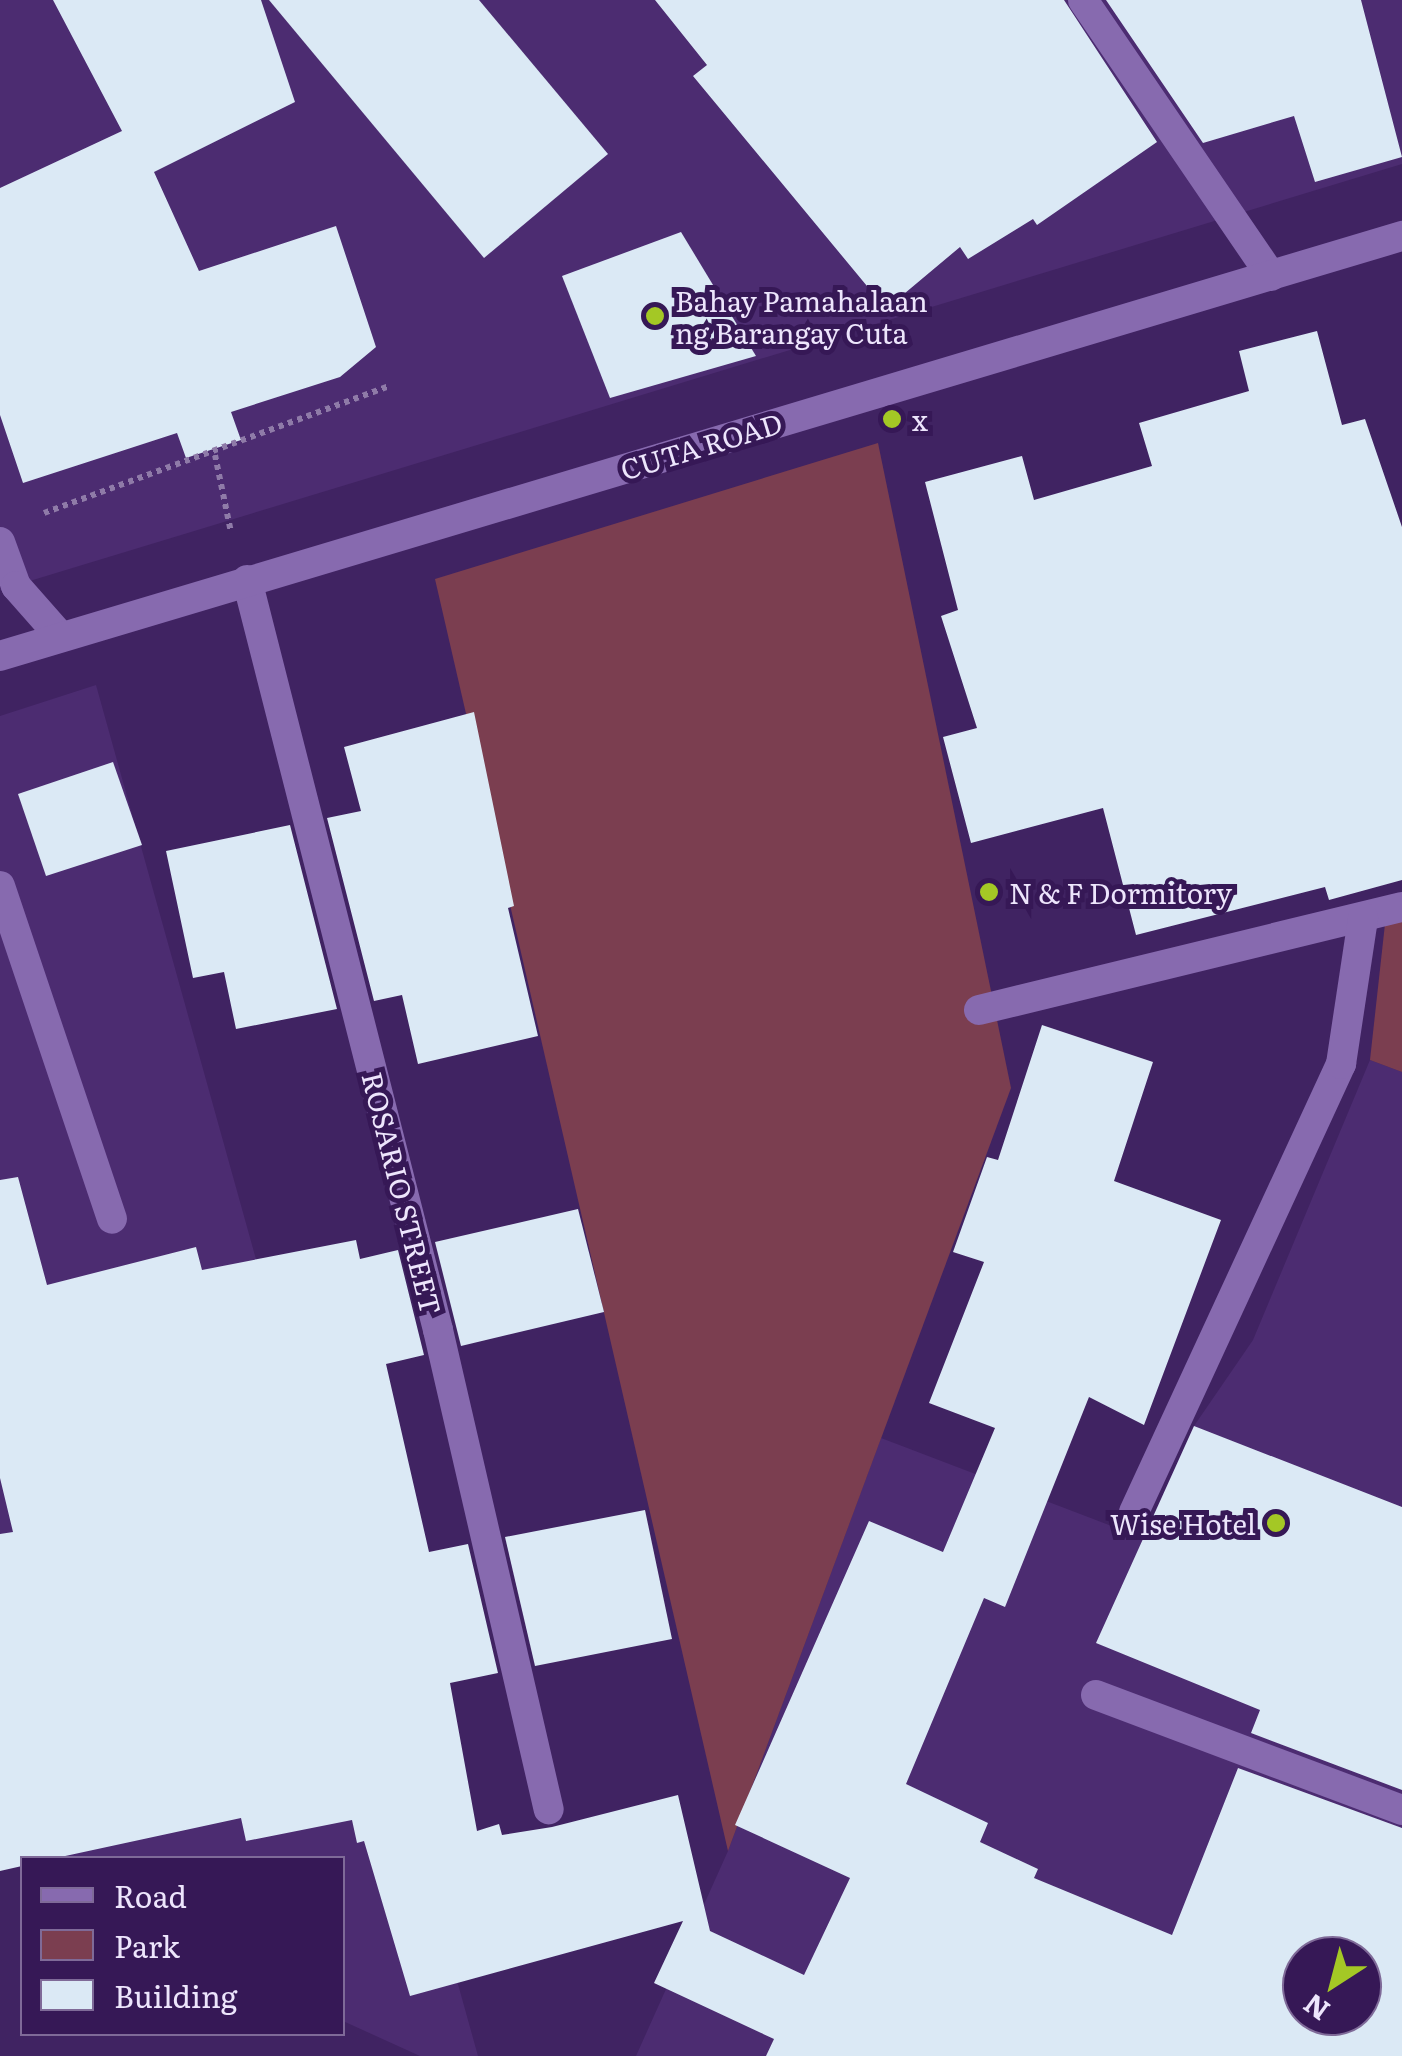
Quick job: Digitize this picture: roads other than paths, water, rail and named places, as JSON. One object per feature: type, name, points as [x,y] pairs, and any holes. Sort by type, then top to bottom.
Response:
[{"type":"street","points":[[1083,0],[1271,276]]},
{"type":"street","name":"CUTA ROAD","points":[[0,656],[1402,236]]},
{"type":"street","points":[[0,542],[16,586],[61,637]]},
{"type":"street","name":"ROSARIO STREET","points":[[247,580],[438,1330],[550,1809]]},
{"type":"street","points":[[0,886],[112,1219]]},
{"type":"street","points":[[979,1010],[1402,906]]},
{"type":"street","points":[[1134,1512],[1341,1064],[1363,918]]},
{"type":"street","points":[[1096,1695],[1402,1810]]},
{"type":"place","name":"Bahay Pamahalaan ng Barangay Cuta","points":[[655,316]]},
{"type":"place","name":"x","points":[[892,419]]},
{"type":"place","name":"N & F Dormitory","points":[[989,892]]},
{"type":"place","name":"Wise Hotel","points":[[1276,1523]]}]
